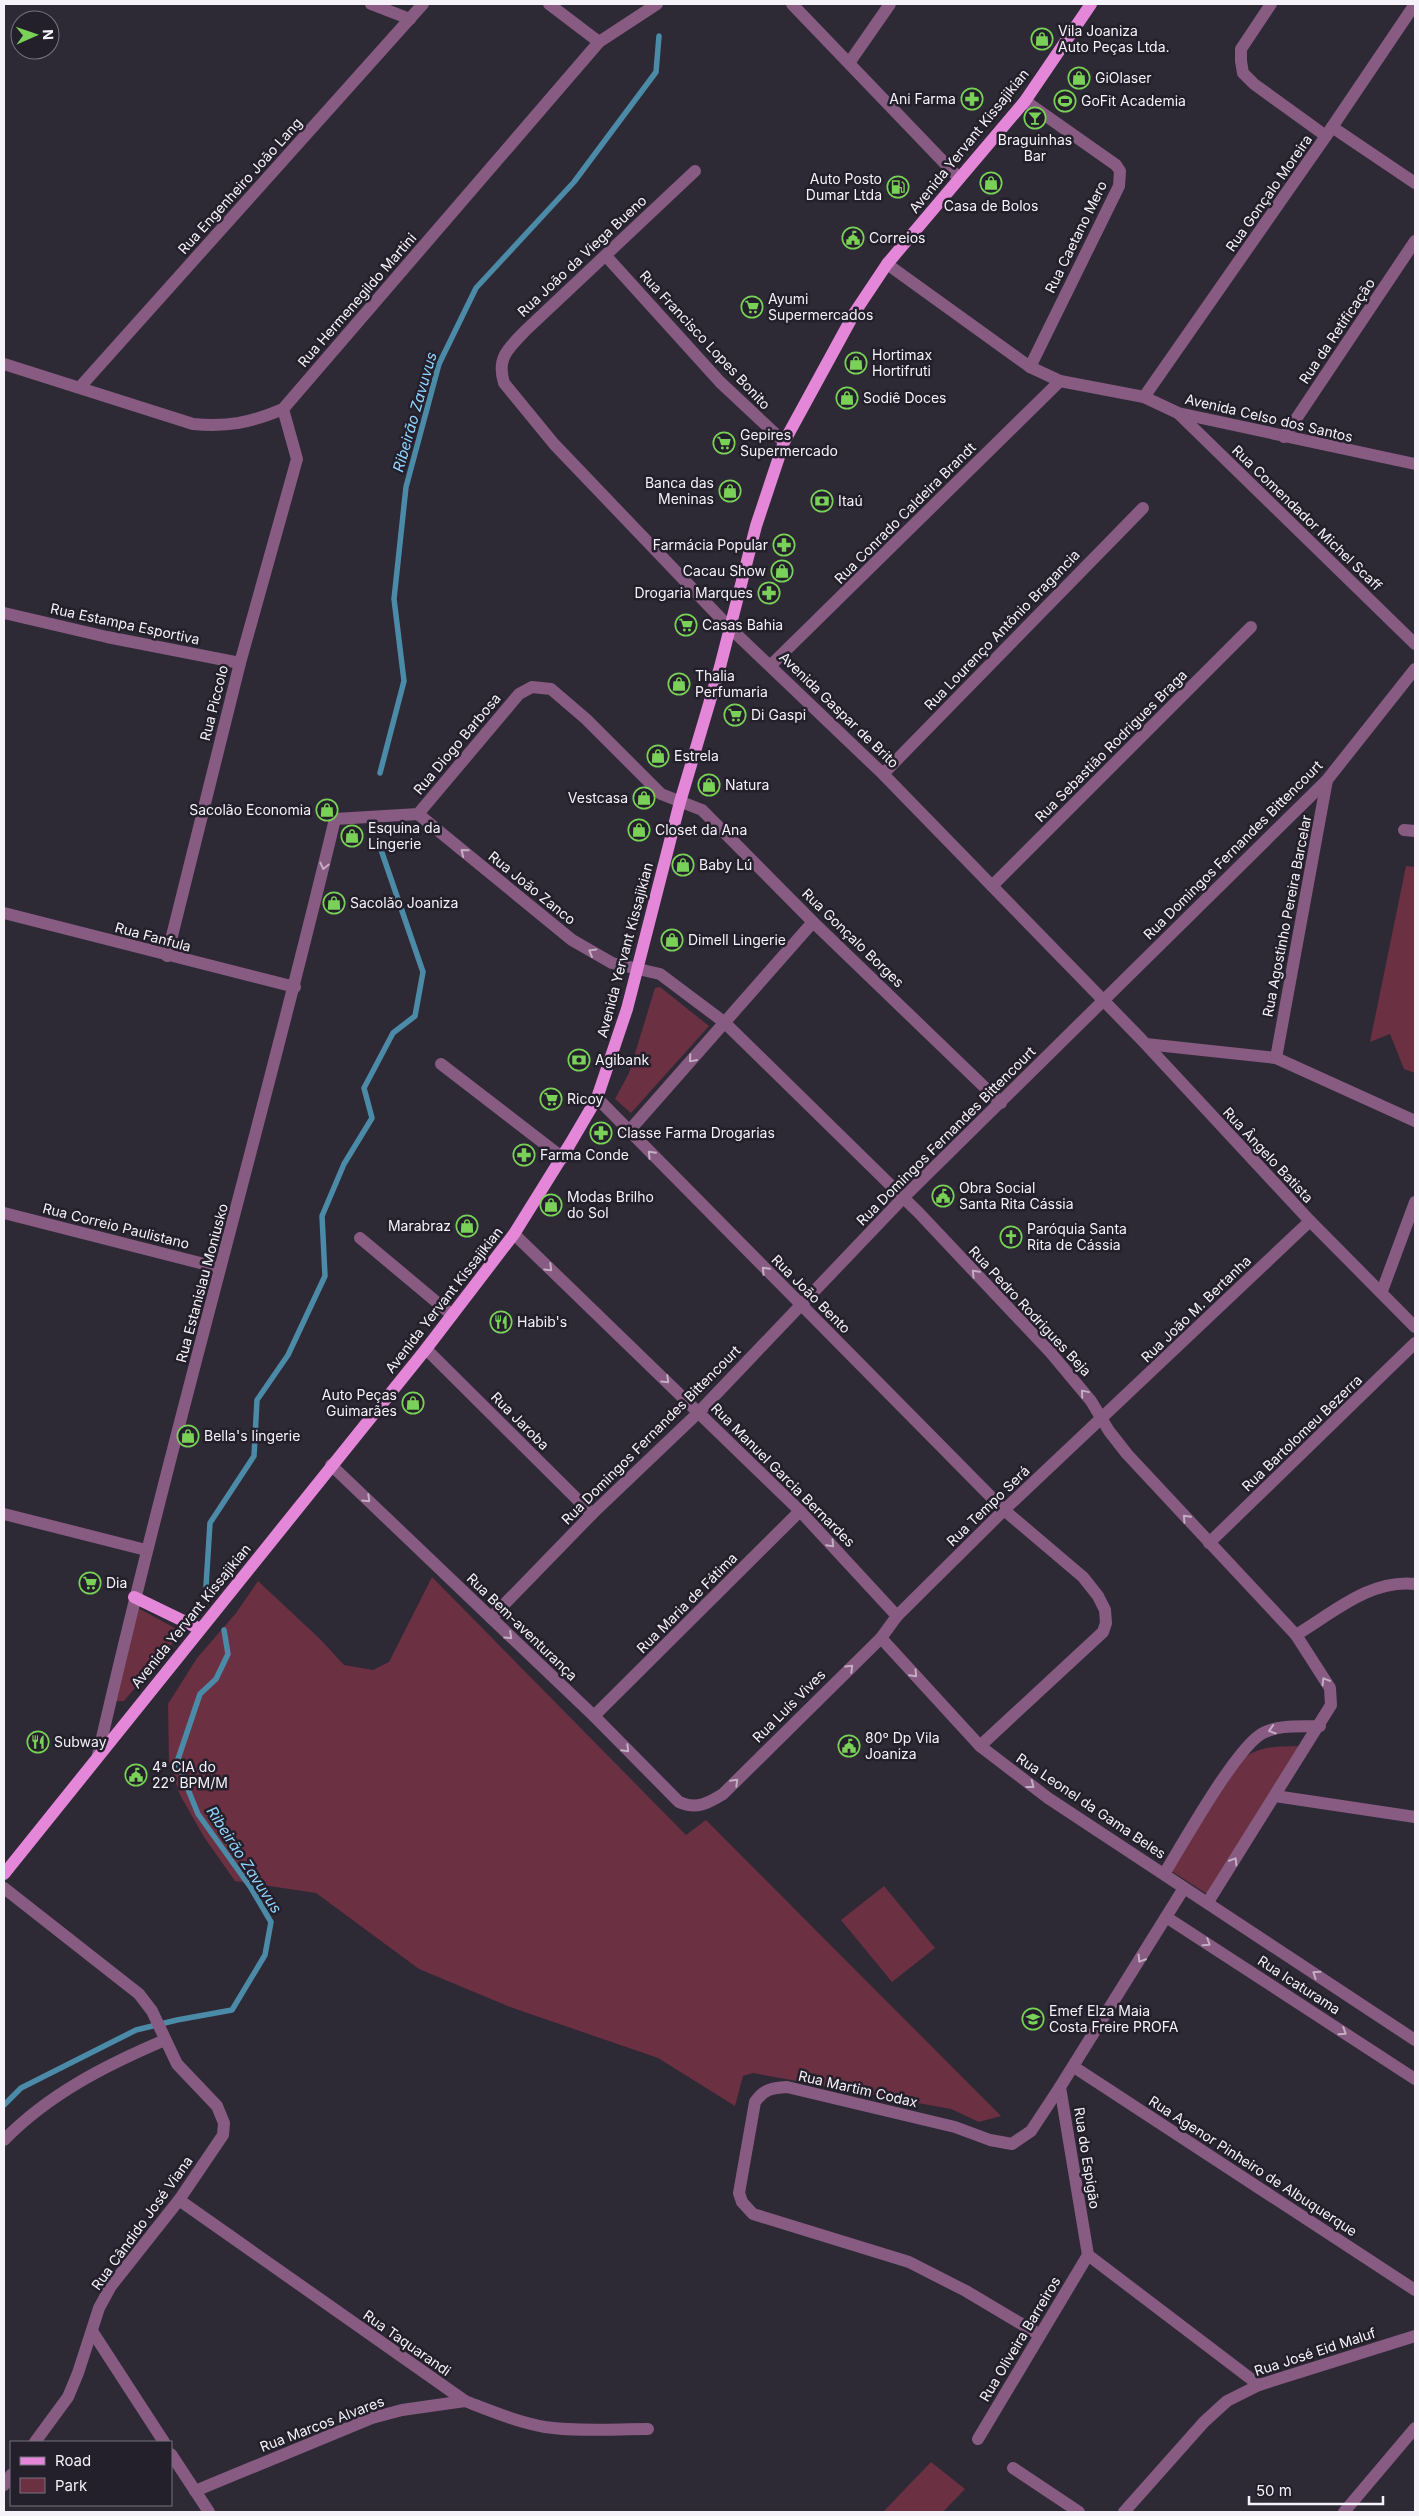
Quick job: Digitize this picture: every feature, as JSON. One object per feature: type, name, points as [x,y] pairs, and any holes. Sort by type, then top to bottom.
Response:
[{"type":"main road","name":"Avenida Yervant Kissajikian","points":[[4,1874],[200,1629],[227,1599],[426,1349],[514,1234],[597,1098],[627,1009],[680,802],[730,628],[756,526],[784,442],[855,312],[887,264],[1025,101],[1091,4]]},
{"type":"main road","points":[[134,1597],[200,1629]]},
{"type":"street","points":[[372,4],[410,19]]},
{"type":"street","name":"Rua Engenheiro João Lang","points":[[80,387],[423,4]]},
{"type":"street","points":[[549,4],[599,42]]},
{"type":"street","name":"Rua Hermenegildo Martini","points":[[8,365],[193,424],[218,426],[241,424],[283,409],[599,42],[657,4]]},
{"type":"street","points":[[792,4],[958,178]]},
{"type":"street","points":[[849,63],[890,4]]},
{"type":"street","points":[[1271,4],[1241,49],[1243,73],[1254,84],[1329,132],[1415,183]]},
{"type":"street","name":"Rua Gonçalo Moreira","points":[[1144,398],[1329,132],[1415,4]]},
{"type":"street","name":"Rua Caetano Mero","points":[[1025,101],[1116,165],[1120,178],[1119,186],[1030,367]]},
{"type":"street","name":"Rua João da Viega Bueno","points":[[500,371],[506,352],[526,330],[696,171]]},
{"type":"street","name":"Rua da Retificação","points":[[1284,437],[1415,242]]},
{"type":"street","name":"Rua Francisco Lopes Bonito","points":[[606,256],[720,382],[784,442]]},
{"type":"street","name":"Avenida Celso dos Santos","points":[[887,264],[1030,367],[1060,381],[1144,398],[1178,413],[1415,464]]},
{"type":"street","points":[[4,354],[8,365]]},
{"type":"street","name":"Avenida Gaspar de Brito","points":[[500,371],[504,383],[512,395],[554,444],[730,628],[771,665],[882,774],[1103,999]]},
{"type":"street","name":"Rua Conrado Caldeira Brandt","points":[[771,665],[1060,381]]},
{"type":"street","name":"Rua Piccolo","points":[[168,956],[240,663],[297,460],[283,409]]},
{"type":"street","name":"Rua Comendador Michel Scaff","points":[[1178,413],[1415,644]]},
{"type":"street","name":"Rua Lourenço Antônio Bragancia","points":[[882,774],[1142,508]]},
{"type":"street","name":"Rua Estampa Esportiva","points":[[4,613],[107,637],[240,663]]},
{"type":"street","name":"Rua Sebastião Rodrigues Braga","points":[[992,886],[1251,627]]},
{"type":"street","name":"Rua Domingos Fernandes Bittencourt","points":[[491,1618],[592,1514],[699,1412],[903,1198],[1002,1103],[1103,999],[1327,780],[1415,668]]},
{"type":"street","name":"Rua Diogo Barbosa","points":[[335,819],[418,814],[519,694],[532,687],[540,686],[551,688],[562,696],[660,794],[680,802]]},
{"type":"street","name":"Rua Agostinho Pereira Barcelar","points":[[1276,1058],[1327,780]]},
{"type":"street","name":"Rua Gonçalo Borges","points":[[680,802],[702,810],[813,922],[1002,1103]]},
{"type":"street","name":"Rua João Zanco","points":[[418,814],[572,940],[612,963],[637,969]]},
{"type":"street","name":"Rua Estanislau Moniusko","points":[[98,1755],[134,1597],[295,987],[335,819]]},
{"type":"street","name":"Rua Fanfula","points":[[4,913],[295,987]]},
{"type":"street","points":[[629,1131],[813,922]]},
{"type":"street","name":"Rua Pedro Rodrigues Beja","points":[[637,969],[660,974],[724,1022],[903,1198],[1051,1353],[1091,1401],[1127,1454],[1296,1635],[1330,1688],[1331,1705],[1320,1726],[1208,1902]]},
{"type":"street","name":"Rua Ângelo Batista","points":[[1103,999],[1310,1221],[1382,1291],[1415,1327]]},
{"type":"street","points":[[1146,1044],[1276,1058],[1415,1121]]},
{"type":"street","points":[[441,1064],[562,1158]]},
{"type":"street","name":"Rua João Bento","points":[[597,1098],[799,1305],[1004,1510],[1083,1577],[1098,1596],[1104,1610],[1106,1624],[1103,1632],[980,1746]]},
{"type":"street","points":[[1382,1291],[1415,1202]]},
{"type":"street","name":"Rua Correio Paulistano","points":[[4,1213],[220,1268]]},
{"type":"street","name":"Rua João M. Bertanha","points":[[1102,1418],[1310,1221]]},
{"type":"street","name":"Rua Manuel Garcia Bernardes","points":[[514,1234],[800,1511],[898,1616]]},
{"type":"street","points":[[360,1238],[452,1314]]},
{"type":"street","name":"Rua Bartolomeu Bezerra","points":[[1209,1544],[1415,1343]]},
{"type":"street","name":"Rua Jaroba","points":[[426,1349],[592,1514]]},
{"type":"street","name":"Rua Tempo Será","points":[[898,1616],[1004,1510],[1102,1418]]},
{"type":"street","name":"Rua Bem-aventurança","points":[[332,1465],[594,1716],[679,1802],[694,1807]]},
{"type":"street","name":"Rua Maria de Fátima","points":[[594,1716],[800,1511]]},
{"type":"street","points":[[4,1514],[146,1550]]},
{"type":"street","points":[[1296,1635],[1371,1590],[1386,1584],[1415,1584]]},
{"type":"street","name":"Rua Luís Vives","points":[[694,1807],[710,1802],[723,1794],[880,1638],[898,1616]]},
{"type":"street","name":"Rua Leonel da Gama Beles","points":[[880,1638],[980,1746],[1048,1798],[1184,1888]]},
{"type":"street","points":[[1164,1874],[1216,1790],[1250,1742],[1262,1733],[1277,1728],[1320,1726]]},
{"type":"street","points":[[1275,1796],[1415,1817]]},
{"type":"street","points":[[4,1888],[139,1994],[152,2011],[163,2035],[63,2091],[27,2116],[4,2140]]},
{"type":"street","points":[[1060,2087],[1184,1888]]},
{"type":"street","name":"Rua Icaturama","points":[[1184,1888],[1415,2040]]},
{"type":"street","name":"Rua Icaturama","points":[[1166,1917],[1415,2079]]},
{"type":"street","name":"Rua Cândido José Viana","points":[[36,2441],[68,2397],[78,2373],[99,2308],[112,2286],[179,2200],[223,2135],[224,2123],[217,2106],[177,2064],[163,2035]]},
{"type":"street","name":"Rua Agenor Pinheiro de Albuquerque","points":[[1074,2067],[1415,2290]]},
{"type":"street","name":"Rua Martim Codax","points":[[1040,2335],[966,2291],[909,2262],[753,2214],[742,2202],[739,2193],[755,2102],[761,2093],[770,2088],[787,2087],[956,2127],[990,2140],[1012,2144],[1031,2131],[1060,2087]]},
{"type":"street","name":"Rua do Espigão","points":[[1060,2087],[1088,2255]]},
{"type":"street","name":"Rua Taquarandi","points":[[179,2200],[464,2401],[514,2419],[544,2427],[575,2430],[648,2429]]},
{"type":"street","points":[[1088,2255],[1259,2384]]},
{"type":"street","name":"Rua Oliveira Barreiros","points":[[978,2439],[1088,2255]]},
{"type":"street","points":[[92,2332],[163,2441]]},
{"type":"street","name":"Rua José Eid Maluf","points":[[1124,2512],[1204,2422],[1227,2401],[1259,2384],[1415,2336]]},
{"type":"street","name":"Rua Marcos Alvares","points":[[195,2491],[372,2418],[402,2410],[464,2401]]},
{"type":"street","points":[[1344,2512],[1415,2428]]},
{"type":"street","points":[[172,2456],[208,2512]]},
{"type":"street","points":[[1013,2468],[1079,2512]]},
{"type":"green space","points":[[1406,866],[1415,867],[1415,1073],[1404,1069],[1390,1034],[1370,1042]]},
{"type":"green space","points":[[660,987],[709,1026],[631,1113],[615,1099],[629,1073],[655,988]]},
{"type":"green space","points":[[432,1577],[686,1835],[706,1820],[1001,2116],[979,2122],[951,2109],[753,2073],[743,2076],[735,2106],[658,2058],[510,2007],[419,1969],[316,1893],[235,1881],[204,1837],[180,1795],[169,1761],[168,1704],[197,1658],[236,1613],[258,1581],[320,1639],[344,1665],[373,1670],[389,1662]]},
{"type":"green space","points":[[138,1608],[182,1632],[124,1701],[116,1701]]},
{"type":"green space","points":[[1299,1746],[1207,1894],[1170,1870],[1243,1759],[1249,1754],[1262,1749]]},
{"type":"green space","points":[[884,1886],[935,1948],[892,1982],[841,1920]]},
{"type":"green space","points":[[931,2462],[965,2489],[943,2512],[883,2512]]},
{"type":"waterway","name":"Ribeirão Zavuvus","points":[[380,773],[404,681],[394,599],[406,487],[439,364],[476,288],[574,182],[656,72],[659,36]]},
{"type":"waterway","name":"Ribeirão Zavuvus","points":[[206,1586],[210,1523],[254,1456],[257,1400],[288,1355],[325,1276],[322,1216],[344,1164],[372,1118],[364,1088],[393,1033],[415,1016],[423,972],[378,841]]},
{"type":"waterway","name":"Ribeirão Zavuvus","points":[[4,2105],[21,2088],[136,2030],[232,2010],[265,1955],[271,1922],[251,1888],[198,1814],[177,1762],[200,1694],[216,1679],[228,1654],[224,1630]]},
{"type":"place","name":"Vila Joaniza Auto Peças Ltda.","points":[[1042,39]]},
{"type":"place","name":"GiOlaser","points":[[1079,78]]},
{"type":"place","name":"Ani Farma","points":[[972,99]]},
{"type":"place","name":"GoFit Academia","points":[[1065,101]]},
{"type":"place","name":"Braguinhas Bar","points":[[1035,118]]},
{"type":"place","name":"Casa de Bolos","points":[[991,183]]},
{"type":"place","name":"Auto Posto Dumar Ltda","points":[[898,187]]},
{"type":"place","name":"Correios","points":[[853,238]]},
{"type":"place","name":"Ayumi Supermercados","points":[[752,307]]},
{"type":"place","name":"Hortimax Hortifruti","points":[[856,363]]},
{"type":"place","name":"Sodiê Doces","points":[[847,398]]},
{"type":"place","name":"Gepires Supermercado","points":[[724,443]]},
{"type":"place","name":"Banca das Meninas","points":[[730,491]]},
{"type":"place","name":"Itaú","points":[[822,501]]},
{"type":"place","name":"Farmácia Popular","points":[[784,545]]},
{"type":"place","name":"Cacau Show","points":[[782,571]]},
{"type":"place","name":"Drogaria Marques","points":[[769,593]]},
{"type":"place","name":"Casas Bahia","points":[[686,625]]},
{"type":"place","name":"Thalia Perfumaria","points":[[679,684]]},
{"type":"place","name":"Di Gaspi","points":[[735,715]]},
{"type":"place","name":"Estrela","points":[[658,756]]},
{"type":"place","name":"Natura","points":[[709,785]]},
{"type":"place","name":"Vestcasa","points":[[644,798]]},
{"type":"place","name":"Sacolão Economia","points":[[327,810]]},
{"type":"place","name":"Closet da Ana","points":[[639,830]]},
{"type":"place","name":"Esquina da Lingerie","points":[[352,836]]},
{"type":"place","name":"Baby Lú","points":[[683,865]]},
{"type":"place","name":"Sacolão Joaniza","points":[[334,903]]},
{"type":"place","name":"Dimell Lingerie","points":[[672,940]]},
{"type":"place","name":"Agibank","points":[[579,1060]]},
{"type":"place","name":"Ricoy","points":[[551,1099]]},
{"type":"place","name":"Classe Farma Drogarias","points":[[601,1133]]},
{"type":"place","name":"Farma Conde","points":[[524,1155]]},
{"type":"place","name":"Obra Social Santa Rita Cássia","points":[[943,1196]]},
{"type":"place","name":"Modas Brilho do Sol","points":[[551,1205]]},
{"type":"place","name":"Marabraz","points":[[467,1226]]},
{"type":"place","name":"Paróquia Santa Rita de Cássia","points":[[1011,1237]]},
{"type":"place","name":"Habib's","points":[[501,1322]]},
{"type":"place","name":"Auto Peças Guimarães","points":[[413,1403]]},
{"type":"place","name":"Bella's lingerie","points":[[188,1436]]},
{"type":"place","name":"Dia","points":[[90,1583]]},
{"type":"place","name":"Subway","points":[[38,1742]]},
{"type":"place","name":"80º Dp Vila Joaniza","points":[[849,1746]]},
{"type":"place","name":"4ª CIA do 22° BPM/M","points":[[136,1775]]},
{"type":"place","name":"Emef Elza Maia Costa Freire PROFA","points":[[1033,2019]]}]
